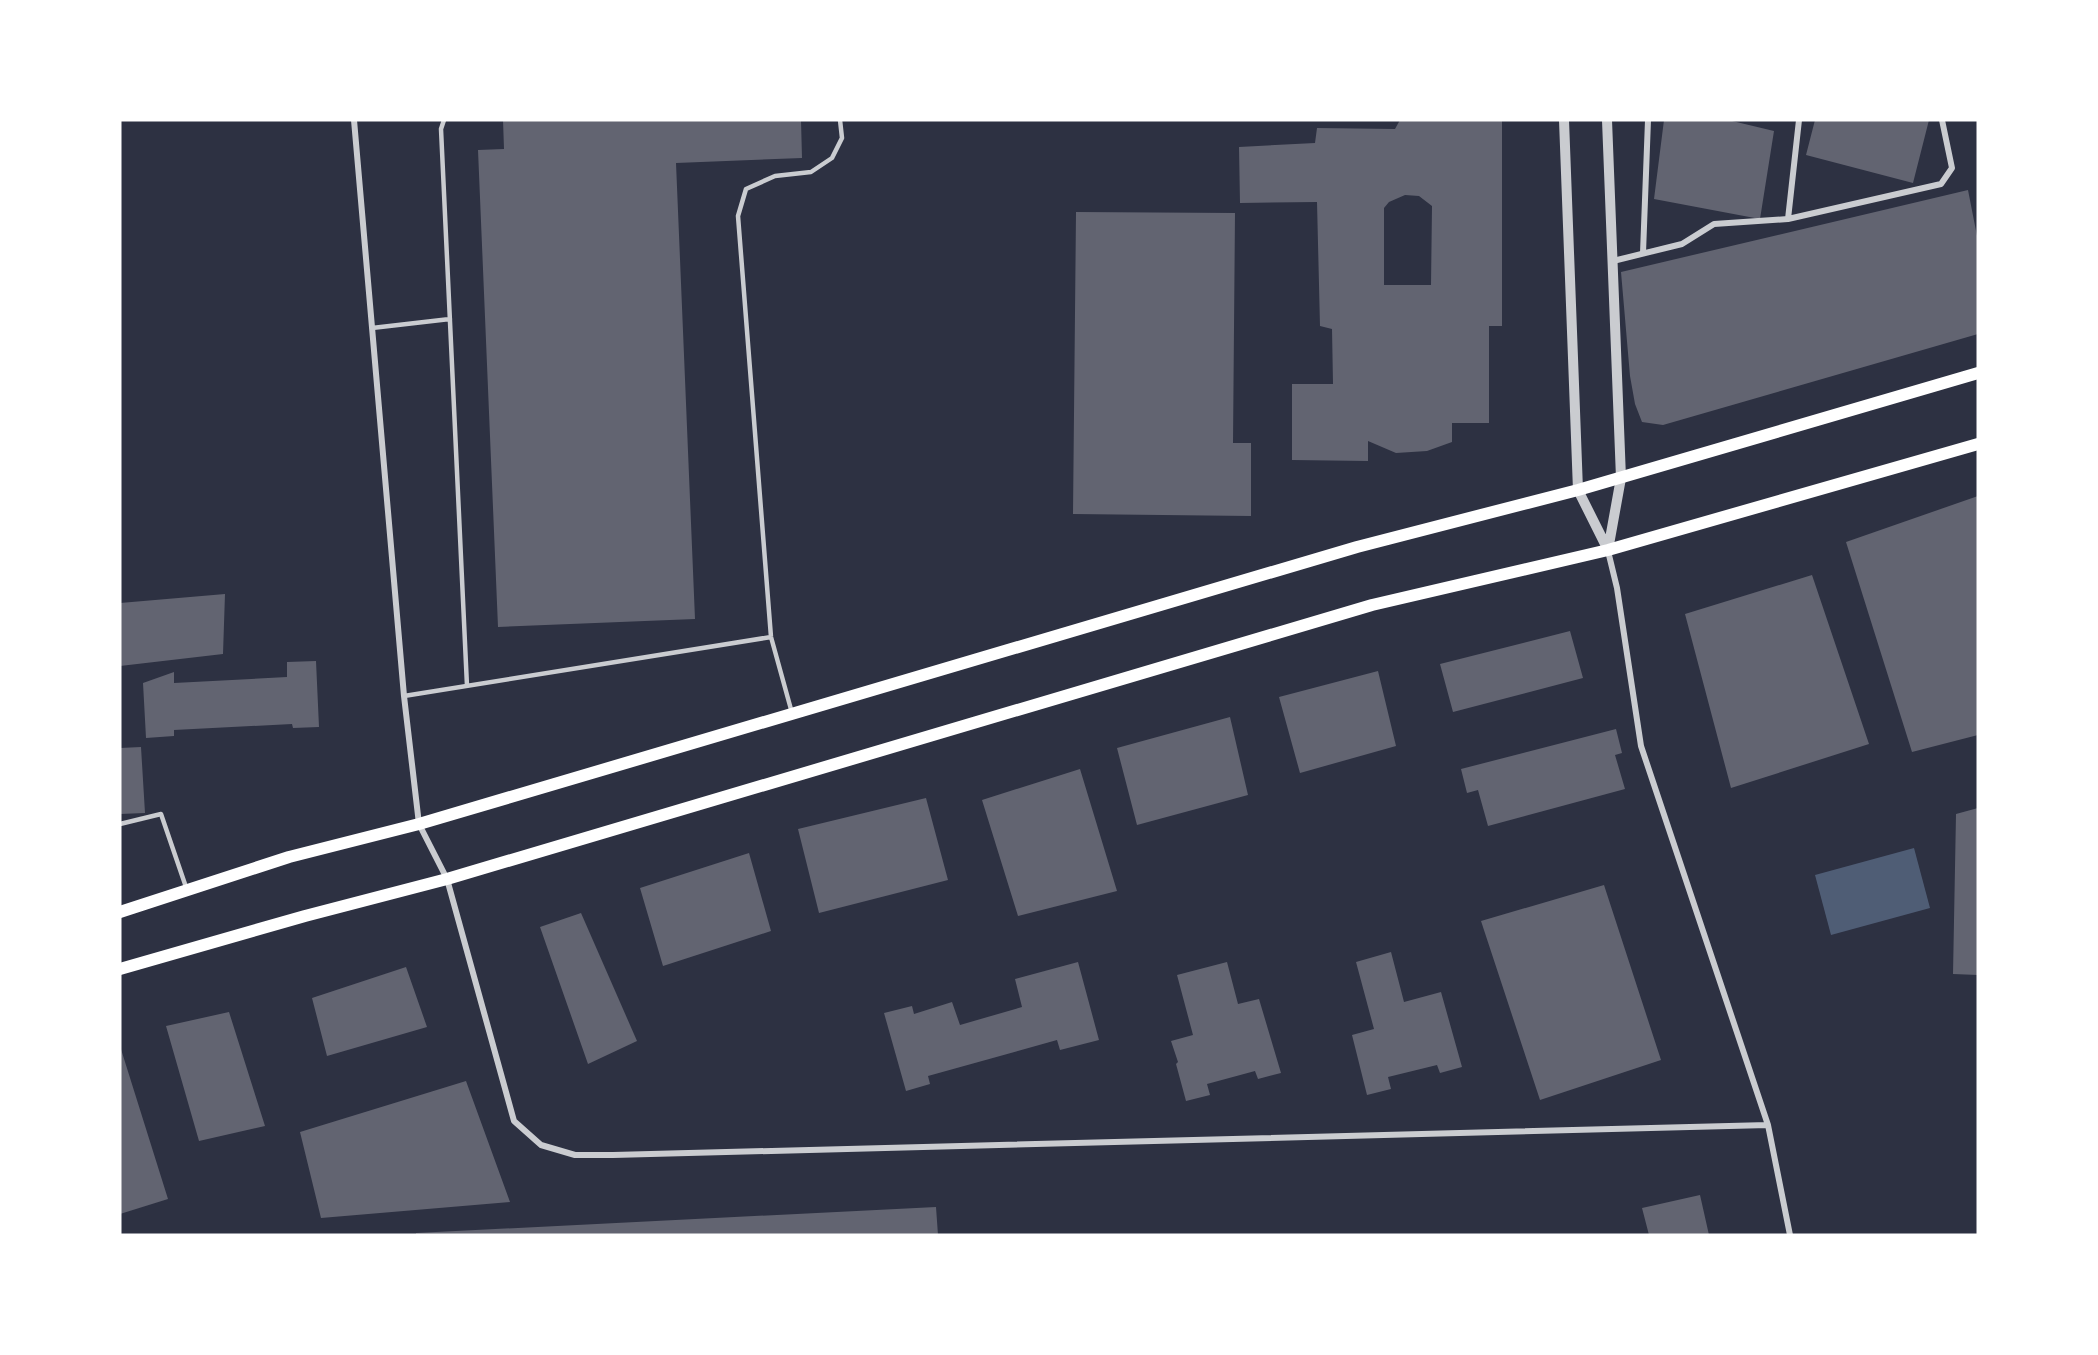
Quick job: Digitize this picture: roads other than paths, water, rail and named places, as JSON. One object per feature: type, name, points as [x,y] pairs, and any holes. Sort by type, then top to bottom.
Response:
[{"type":"main road","points":[[120,912],[289,857],[419,824],[1357,547],[1578,490],[1978,374]]},
{"type":"main road","points":[[120,969],[305,916],[447,879],[1372,605],[1608,550],[1978,444]]},
{"type":"street","points":[[354,120],[404,696],[419,824],[447,879],[514,1121],[541,1145],[575,1155],[1768,1125]]},
{"type":"street","points":[[1564,120],[1578,490],[1608,550],[1617,588],[1641,746],[1768,1125],[1790,1235]]},
{"type":"street","points":[[1607,120],[1621,478],[1608,550]]},
{"type":"street","points":[[1643,254],[1648,120]]},
{"type":"street","points":[[1788,219],[1799,120]]},
{"type":"street","points":[[1613,261],[1682,244],[1714,224],[1788,219],[1941,184],[1952,168],[1942,120]]},
{"type":"lane","points":[[444,120],[441,129],[467,686]]},
{"type":"lane","points":[[792,713],[771,637],[738,216],[747,189],[775,176],[811,172],[832,158],[842,138],[840,120]]},
{"type":"lane","points":[[372,328],[450,319]]},
{"type":"lane","points":[[404,696],[771,637]]},
{"type":"lane","points":[[120,824],[161,814],[187,890]]},
{"type":"water","points":[[1914,848],[1930,908],[1831,935],[1815,875]]}]
